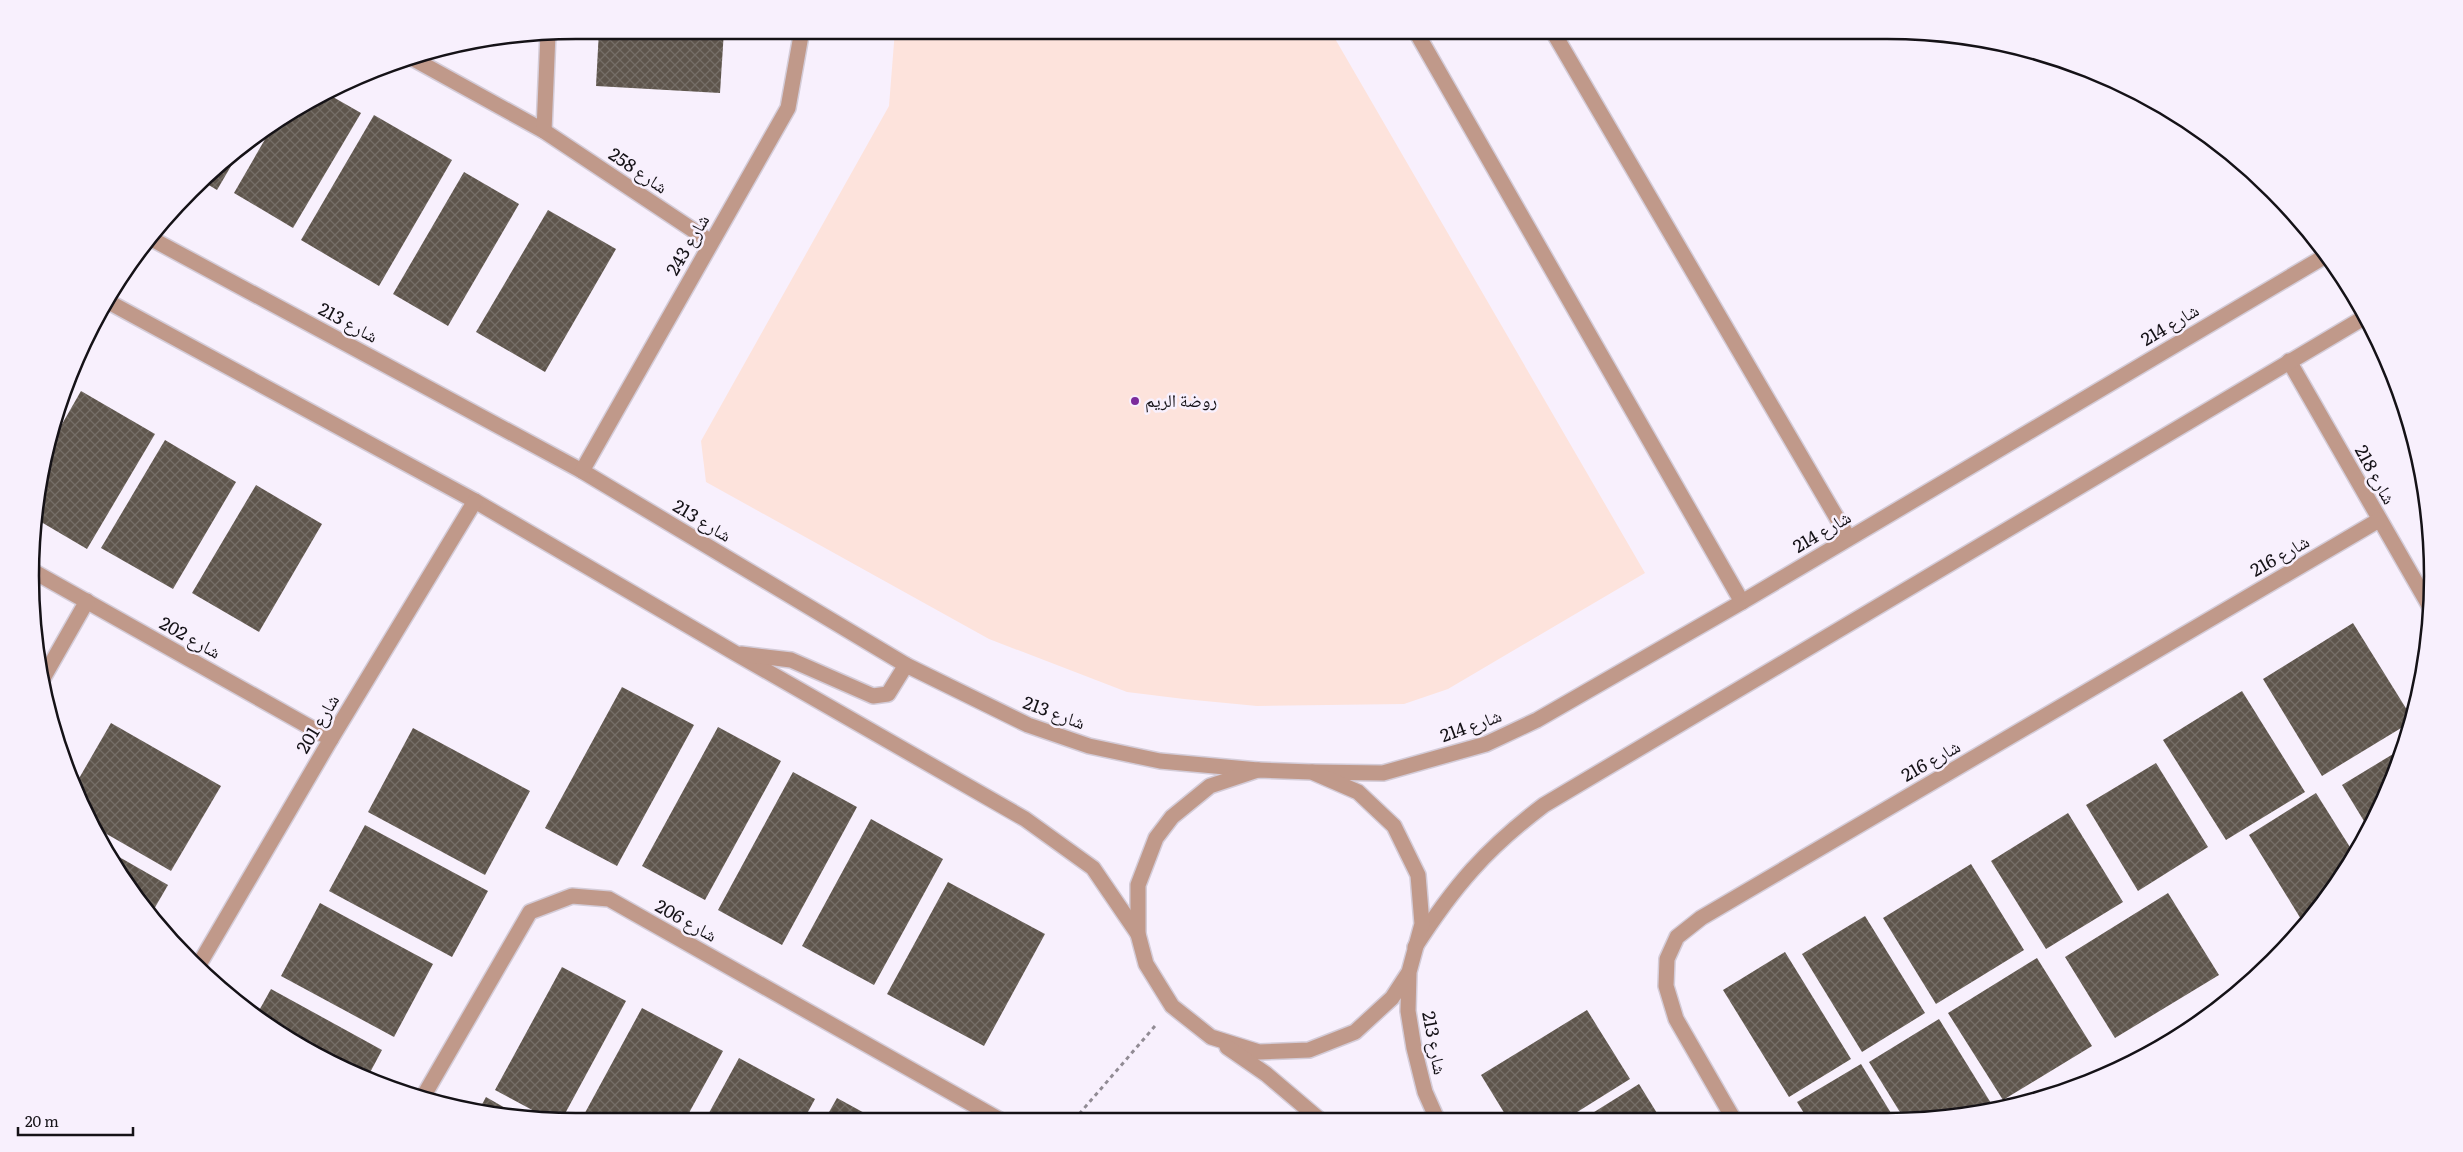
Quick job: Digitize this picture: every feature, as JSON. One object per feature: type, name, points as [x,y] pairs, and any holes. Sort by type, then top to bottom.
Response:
[{"type":"street","name":"شارع 243","points":[[582,471],[788,108],[800,39]]},
{"type":"street","points":[[1420,39],[1742,602]]},
{"type":"street","points":[[1557,39],[1848,537]]},
{"type":"street","points":[[544,131],[548,40]]},
{"type":"street","name":"شارع 258","points":[[420,62],[544,131],[711,242]]},
{"type":"street","name":"شارع 213","points":[[156,241],[582,471],[906,665],[1028,725],[1089,746],[1160,761],[1258,770]]},
{"type":"street","name":"شارع 214","points":[[1258,770],[1383,774],[1486,744],[1538,720],[1742,602],[1848,537],[2320,259]]},
{"type":"street","points":[[113,304],[475,501],[1025,819],[1060,842],[1093,868],[1138,934]]},
{"type":"street","points":[[1415,947],[1440,907],[1467,873],[1505,834],[1544,805],[2359,320]]},
{"type":"street","name":"شارع 218","points":[[2289,361],[2423,596]]},
{"type":"street","name":"شارع 201","points":[[201,961],[331,738],[475,501]]},
{"type":"street","name":"شارع 216","points":[[1730,1113],[1676,1019],[1666,986],[1667,959],[1677,937],[1701,918],[2379,520]]},
{"type":"street","name":"شارع 202","points":[[39,574],[331,738]]},
{"type":"street","points":[[47,671],[87,601]]},
{"type":"street","points":[[735,653],[791,660],[872,696],[888,694],[906,665]]},
{"type":"street","points":[[1258,770],[1210,786],[1172,817],[1161,831],[1156,838],[1138,885],[1138,934],[1146,964],[1172,1006],[1211,1037],[1266,1074],[1311,1113]]},
{"type":"street","points":[[1211,1037],[1259,1052],[1310,1050],[1355,1032],[1392,998],[1409,972],[1422,924],[1418,875],[1394,826],[1358,792],[1312,772]]},
{"type":"street","name":"شارع 206","points":[[427,1092],[530,912],[572,896],[610,900],[990,1113]]},
{"type":"street","name":"شارع 213","points":[[1409,972],[1408,1011],[1414,1048],[1425,1092],[1434,1113]]},
{"type":"path","points":[[1080,1113],[1172,1006]]},
{"type":"shaded area","name":"روضة الريم","points":[[894,39],[1335,39],[1645,573],[1448,689],[1404,704],[1257,706],[1184,699],[1127,692],[989,639],[706,482],[701,441],[889,106]]},
{"type":"building","points":[[599,39],[723,39],[720,93],[596,86]]},
{"type":"building","points":[[333,97],[361,113],[293,228],[234,193],[266,138],[278,129]]},
{"type":"building","points":[[374,115],[452,160],[379,286],[301,240]]},
{"type":"building","points":[[233,163],[217,190],[208,185]]},
{"type":"building","points":[[464,172],[519,204],[448,326],[393,294]]},
{"type":"building","points":[[548,210],[616,249],[545,372],[476,332]]},
{"type":"building","points":[[81,391],[155,434],[87,549],[42,522],[49,471],[60,428]]},
{"type":"building","points":[[165,440],[236,482],[173,589],[101,548]]},
{"type":"building","points":[[256,485],[322,524],[259,632],[192,593]]},
{"type":"building","points":[[2353,623],[2407,710],[2402,727],[2322,776],[2263,679]]},
{"type":"building","points":[[622,687],[694,725],[617,866],[545,828]]},
{"type":"building","points":[[2242,691],[2305,792],[2226,840],[2163,740]]},
{"type":"building","points":[[111,723],[221,786],[171,871],[104,833],[79,779]]},
{"type":"building","points":[[718,727],[781,761],[705,900],[642,866]]},
{"type":"building","points":[[413,728],[530,791],[485,875],[368,812]]},
{"type":"building","points":[[2394,753],[2365,822],[2342,785]]},
{"type":"building","points":[[2156,763],[2208,847],[2138,891],[2086,805]]},
{"type":"building","points":[[793,772],[857,807],[782,945],[718,910]]},
{"type":"building","points":[[2316,793],[2350,848],[2334,874],[2301,918],[2249,835]]},
{"type":"building","points":[[2068,813],[2123,902],[2046,949],[1991,861]]},
{"type":"building","points":[[871,819],[943,859],[874,985],[802,946]]},
{"type":"building","points":[[365,825],[488,891],[452,957],[329,891]]},
{"type":"building","points":[[118,856],[168,885],[154,908]]},
{"type":"building","points":[[1971,864],[2024,950],[1936,1004],[1883,918]]},
{"type":"building","points":[[948,882],[1045,934],[984,1046],[887,994]]},
{"type":"building","points":[[2168,893],[2219,975],[2115,1038],[2065,957]]},
{"type":"building","points":[[320,903],[433,964],[394,1037],[281,976]]},
{"type":"building","points":[[1865,916],[1925,1013],[1862,1052],[1802,954]]},
{"type":"building","points":[[1785,952],[1851,1059],[1789,1097],[1723,990]]},
{"type":"building","points":[[2037,958],[2092,1046],[2003,1100],[1948,1013]]},
{"type":"building","points":[[562,967],[626,1001],[565,1113],[535,1111],[495,1090]]},
{"type":"building","points":[[271,989],[382,1050],[370,1072],[338,1058],[307,1041],[260,1010]]},
{"type":"building","points":[[642,1008],[723,1051],[689,1113],[585,1113]]},
{"type":"building","points":[[1587,1010],[1630,1079],[1576,1113],[1504,1113],[1481,1075]]},
{"type":"building","points":[[1939,1019],[1991,1103],[1957,1109],[1900,1113],[1869,1062]]},
{"type":"building","points":[[739,1058],[815,1099],[807,1113],[709,1113]]},
{"type":"building","points":[[1861,1064],[1891,1113],[1804,1113],[1797,1102]]},
{"type":"building","points":[[1639,1084],[1657,1113],[1593,1113]]},
{"type":"building","points":[[486,1097],[507,1109],[506,1109],[482,1105]]},
{"type":"building","points":[[837,1098],[864,1113],[829,1113]]},
{"type":"place","name":"روضة الريم","points":[[1135,401]]}]
